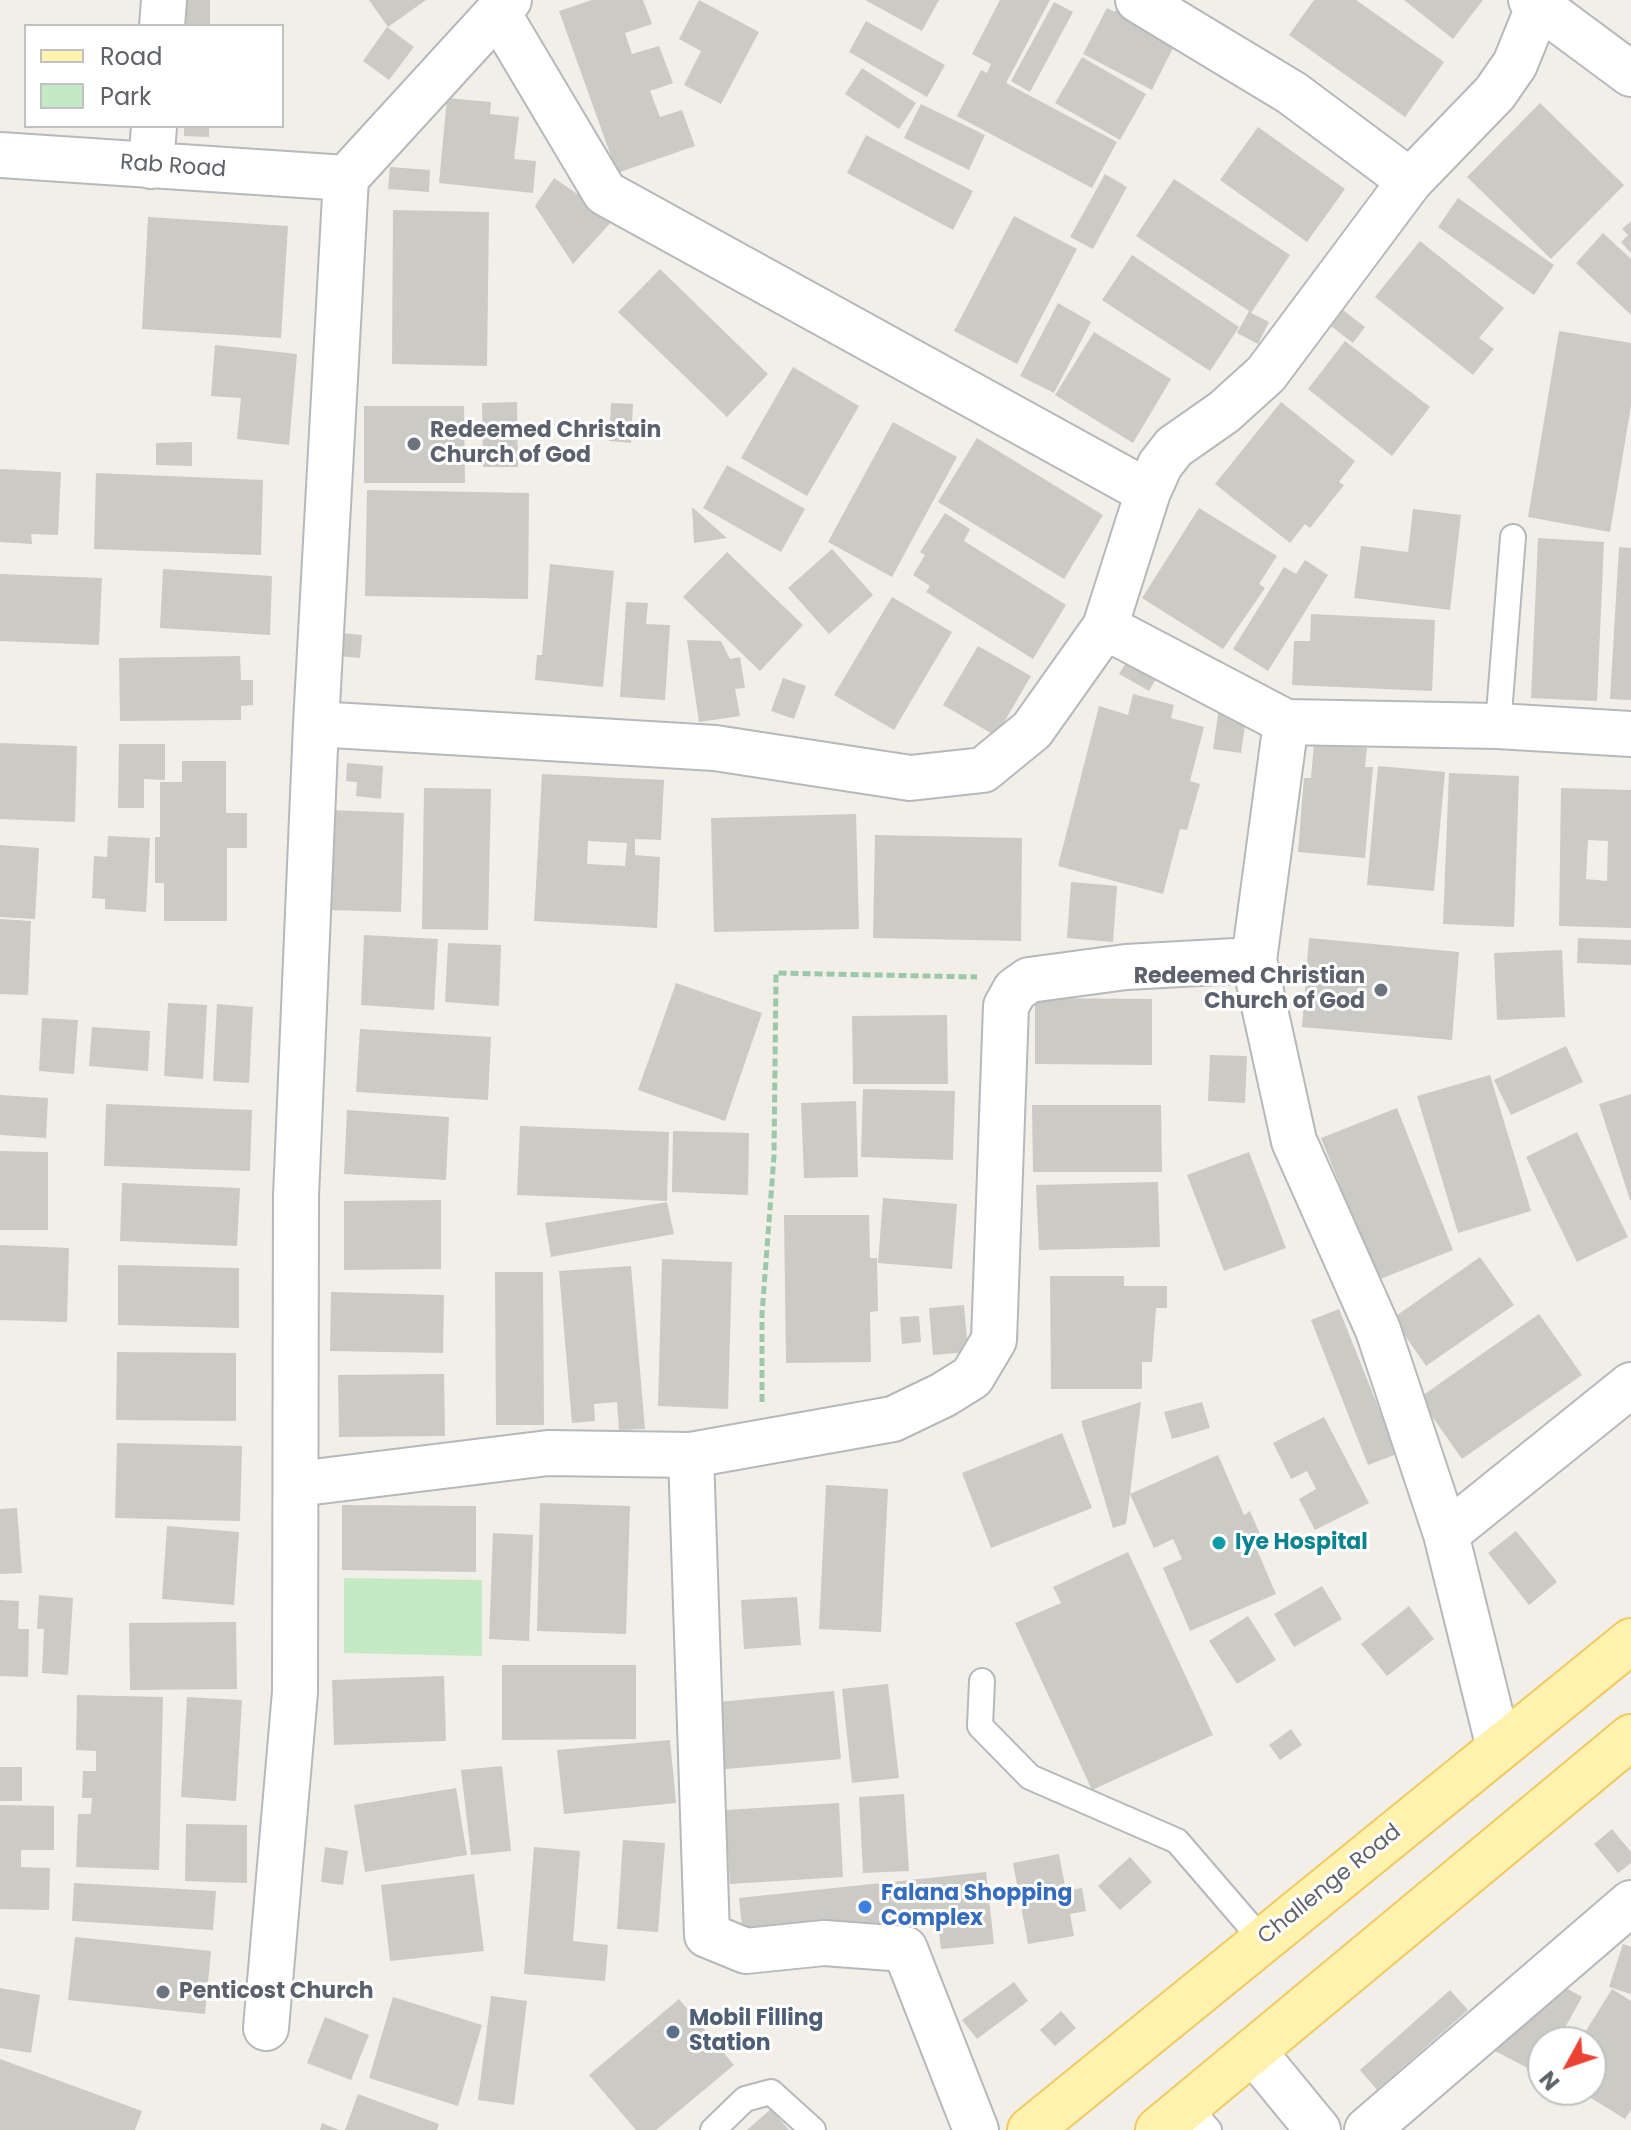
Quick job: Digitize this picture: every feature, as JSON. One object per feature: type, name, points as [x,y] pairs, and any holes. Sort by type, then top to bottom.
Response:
[{"type":"main road","name":"Challenge Road","points":[[1030,2130],[1631,1641]]},
{"type":"main road","points":[[1185,2122],[1253,2051],[1631,1737]]},
{"type":"street","points":[[162,24],[164,0]]},
{"type":"street","points":[[1138,0],[1292,93],[1410,181]]},
{"type":"street","points":[[316,724],[715,748],[910,778],[983,770],[1032,730],[1105,627],[1148,492],[1174,447],[1224,412],[1266,374],[1410,181],[1495,93],[1515,64],[1537,2],[1631,74]]},
{"type":"street","points":[[266,2028],[295,1692],[296,1196],[316,724],[346,178],[504,7],[605,193],[1148,492]]},
{"type":"street","name":"Rab Road","points":[[0,155],[153,146],[346,178]]},
{"type":"street","points":[[1105,627],[1286,722],[1498,726],[1631,734]]},
{"type":"street","points":[[1286,722],[1254,960],[1294,1141],[1378,1330],[1446,1534],[1499,1748]]},
{"type":"street","points":[[297,1484],[548,1453],[691,1455],[893,1419],[972,1377],[994,1340],[1006,1006],[1015,990],[1029,980],[1126,967],[1254,960]]},
{"type":"street","points":[[1446,1534],[1631,1385]]},
{"type":"street","points":[[691,1455],[707,1935],[746,1951],[824,1943],[905,1949],[976,2130]]},
{"type":"street","points":[[1367,2130],[1631,1903]]},
{"type":"street","points":[[1253,2051],[1318,2130]]},
{"type":"lane","points":[[1498,726],[1513,537]]},
{"type":"lane","points":[[982,1681],[980,1726],[1030,1777],[1177,1841],[1263,1941]]},
{"type":"lane","points":[[713,2130],[745,2099],[771,2092],[813,2130]]},
{"type":"path","points":[[762,1443],[762,1314],[774,1156],[776,973],[1029,980]]},
{"type":"green space","points":[[344,1578],[482,1580],[482,1656],[344,1653]]},
{"type":"building","points":[[185,0],[210,0],[210,24],[185,24]]},
{"type":"building","points":[[369,0],[426,0],[388,27]]},
{"type":"building","points":[[592,0],[643,0],[652,24],[625,33],[632,54],[659,46],[673,83],[650,91],[660,117],[682,110],[695,146],[617,173],[559,11]]},
{"type":"building","points":[[699,0],[759,32],[721,104],[684,85],[701,51],[679,39]]},
{"type":"building","points":[[865,0],[939,0],[922,31]]},
{"type":"building","points":[[1000,0],[1050,0],[1006,83],[1117,142],[1092,188],[957,116],[981,70],[987,73],[991,64],[972,54]]},
{"type":"building","points":[[1120,0],[1156,20],[1149,33],[1174,46],[1152,90],[1083,54],[1107,8],[1115,12]]},
{"type":"building","points":[[1314,0],[1356,0],[1444,62],[1405,117],[1289,35]]},
{"type":"building","points":[[1404,0],[1483,0],[1453,39]]},
{"type":"building","points":[[1054,2],[1073,12],[1030,92],[1011,81]]},
{"type":"building","points":[[866,21],[945,65],[927,97],[849,52]]},
{"type":"building","points":[[387,27],[414,47],[389,80],[363,61]]},
{"type":"building","points":[[1082,57],[1146,94],[1120,140],[1055,103]]},
{"type":"building","points":[[862,68],[916,103],[899,129],[845,94]]},
{"type":"building","points":[[447,98],[491,102],[490,114],[519,117],[514,159],[536,161],[533,193],[439,183]]},
{"type":"building","points":[[1540,103],[1624,185],[1551,259],[1467,177]]},
{"type":"building","points":[[921,104],[985,135],[969,170],[904,138]]},
{"type":"building","points":[[1258,127],[1345,189],[1307,242],[1220,180]]},
{"type":"building","points":[[184,128],[209,128],[209,137],[184,136]]},
{"type":"building","points":[[866,135],[973,191],[953,230],[847,173]]},
{"type":"building","points":[[390,167],[430,170],[429,192],[388,189]]},
{"type":"building","points":[[1105,174],[1127,187],[1093,249],[1070,237]]},
{"type":"building","points":[[554,178],[614,219],[573,264],[535,206]]},
{"type":"building","points":[[1174,179],[1290,255],[1251,313],[1269,322],[1258,344],[1237,333],[1249,311],[1136,236]]},
{"type":"building","points":[[1458,198],[1554,265],[1534,295],[1438,227]]},
{"type":"building","points":[[393,210],[489,212],[487,366],[392,364]]},
{"type":"building","points":[[1014,216],[1077,249],[1017,364],[954,331]]},
{"type":"building","points":[[148,217],[288,226],[281,338],[142,329]]},
{"type":"building","points":[[1631,221],[1631,253],[1621,242],[1628,235],[1622,229]]},
{"type":"building","points":[[1603,233],[1631,259],[1631,315],[1576,263]]},
{"type":"building","points":[[1420,241],[1504,308],[1479,338],[1494,349],[1473,375],[1375,297]]},
{"type":"building","points":[[1132,255],[1239,327],[1210,371],[1102,300]]},
{"type":"building","points":[[660,269],[768,374],[727,417],[618,312]]},
{"type":"building","points":[[1058,303],[1091,322],[1054,393],[1020,376]]},
{"type":"building","points":[[1339,307],[1365,327],[1353,343],[1327,323]]},
{"type":"building","points":[[1559,331],[1631,343],[1631,406],[1610,532],[1528,517]]},
{"type":"building","points":[[1094,332],[1171,379],[1133,443],[1055,395]]},
{"type":"building","points":[[1345,341],[1430,407],[1392,456],[1308,389]]},
{"type":"building","points":[[215,345],[297,354],[289,445],[237,439],[241,398],[211,396]]},
{"type":"building","points":[[793,367],[859,406],[807,496],[741,458]]},
{"type":"building","points":[[517,402],[518,467],[483,467],[482,403]]},
{"type":"building","points":[[1281,402],[1355,461],[1339,482],[1344,485],[1310,528],[1305,524],[1290,543],[1215,484]]},
{"type":"building","points":[[611,403],[633,404],[631,443],[609,441]]},
{"type":"building","name":"Redeemed Christain Church of God","points":[[364,406],[464,406],[465,483],[364,483]]},
{"type":"building","points":[[893,422],[957,457],[892,577],[828,542]]},
{"type":"building","points":[[977,438],[1103,515],[1064,579],[938,502]]},
{"type":"building","points":[[192,442],[192,466],[156,465],[156,443]]},
{"type":"building","points":[[727,465],[805,509],[781,552],[703,508]]},
{"type":"building","points":[[0,469],[61,472],[58,535],[31,534],[32,544],[0,542]]},
{"type":"building","points":[[96,473],[263,480],[261,555],[94,549]]},
{"type":"building","points":[[367,490],[529,493],[528,599],[365,596]]},
{"type":"building","points":[[692,507],[727,538],[694,543]]},
{"type":"building","points":[[1199,508],[1277,556],[1259,584],[1265,588],[1223,649],[1142,598]]},
{"type":"building","points":[[1413,509],[1461,515],[1450,610],[1354,598],[1361,546],[1408,552]]},
{"type":"building","points":[[945,513],[970,529],[964,541],[1066,605],[1033,659],[926,592],[930,586],[913,575],[925,555],[920,552]]},
{"type":"building","points":[[1538,538],[1604,542],[1597,701],[1531,698]]},
{"type":"building","points":[[1619,547],[1631,548],[1631,700],[1610,699]]},
{"type":"building","points":[[832,549],[873,595],[829,634],[788,588]]},
{"type":"building","points":[[727,552],[803,625],[760,671],[683,597]]},
{"type":"building","points":[[1305,560],[1328,575],[1268,671],[1233,649],[1284,567],[1296,574]]},
{"type":"building","points":[[550,564],[614,571],[603,687],[535,680],[537,655],[542,655]]},
{"type":"building","points":[[163,569],[272,576],[270,635],[160,628]]},
{"type":"building","points":[[0,574],[102,578],[99,645],[0,641]]},
{"type":"building","points":[[892,597],[952,632],[894,730],[834,695]]},
{"type":"building","points":[[626,602],[648,603],[646,624],[670,625],[665,700],[620,697]]},
{"type":"building","points":[[1311,614],[1435,620],[1432,691],[1292,685],[1294,641],[1310,641]]},
{"type":"building","points":[[340,633],[362,635],[360,658],[338,656]]},
{"type":"building","points":[[687,640],[721,641],[730,659],[740,657],[745,688],[735,689],[740,716],[699,722]]},
{"type":"building","points":[[978,646],[1031,676],[996,736],[943,705]]},
{"type":"building","points":[[1133,651],[1162,668],[1149,691],[1119,674]]},
{"type":"building","points":[[240,656],[241,680],[253,680],[253,705],[241,706],[241,720],[120,721],[119,658]]},
{"type":"building","points":[[783,678],[806,686],[794,719],[771,711]]},
{"type":"building","points":[[1133,694],[1174,705],[1171,718],[1204,727],[1190,781],[1200,784],[1187,830],[1180,829],[1163,894],[1058,866],[1099,706],[1128,715]]},
{"type":"building","points":[[1219,708],[1247,712],[1241,753],[1213,749]]},
{"type":"building","points":[[0,743],[77,746],[75,822],[0,819]]},
{"type":"building","points":[[119,744],[165,744],[165,780],[144,779],[144,808],[118,808]]},
{"type":"building","points":[[1314,744],[1367,748],[1365,767],[1373,767],[1365,858],[1298,852],[1304,778],[1311,778]]},
{"type":"building","points":[[182,761],[226,761],[226,813],[247,813],[247,848],[227,848],[227,921],[164,921],[164,883],[155,883],[155,837],[160,837],[160,782],[182,782]]},
{"type":"building","points":[[347,763],[383,766],[381,799],[356,796],[357,782],[346,781]]},
{"type":"building","points":[[1378,766],[1445,772],[1434,891],[1367,885]]},
{"type":"building","points":[[1449,773],[1519,776],[1514,927],[1443,924]]},
{"type":"building","points":[[542,774],[664,780],[661,840],[635,839],[635,855],[660,857],[657,928],[534,921]],"holes":[[[588,841],[627,843],[625,866],[587,864]]]},
{"type":"building","points":[[424,788],[491,789],[488,930],[422,929]]},
{"type":"building","points":[[1561,788],[1631,790],[1631,928],[1559,926]],"holes":[[[1588,840],[1608,841],[1607,881],[1586,879]]]},
{"type":"building","points":[[331,810],[404,813],[401,912],[328,910]]},
{"type":"building","points":[[856,814],[859,929],[714,932],[711,818]]},
{"type":"building","points":[[875,835],[1022,838],[1021,941],[873,938]]},
{"type":"building","points":[[108,836],[150,838],[146,912],[105,909],[105,899],[92,898],[94,856],[107,857]]},
{"type":"building","points":[[0,845],[39,848],[35,919],[0,917]]},
{"type":"building","points":[[1071,882],[1117,886],[1113,942],[1067,938]]},
{"type":"building","points":[[0,919],[31,921],[28,995],[0,994]]},
{"type":"building","points":[[364,935],[438,939],[434,1010],[361,1005]]},
{"type":"building","name":"Redeemed Christian Church of God","points":[[1309,938],[1459,952],[1452,1040],[1302,1027]]},
{"type":"building","points":[[1578,938],[1631,940],[1631,965],[1577,963]]},
{"type":"building","points":[[448,943],[501,945],[499,1006],[445,1002]]},
{"type":"building","points":[[1562,950],[1565,1017],[1497,1020],[1494,953]]},
{"type":"building","points":[[676,983],[762,1013],[725,1121],[638,1090]]},
{"type":"building","points":[[1035,998],[1152,999],[1152,1065],[1035,1064]]},
{"type":"building","points":[[168,1003],[207,1005],[203,1079],[164,1076]]},
{"type":"building","points":[[217,1004],[253,1007],[249,1083],[213,1081]]},
{"type":"building","points":[[947,1015],[948,1084],[853,1084],[852,1016]]},
{"type":"building","points":[[42,1018],[78,1020],[74,1074],[39,1071]]},
{"type":"building","points":[[92,1027],[150,1031],[148,1071],[89,1066]]},
{"type":"building","points":[[360,1029],[491,1037],[488,1100],[356,1092]]},
{"type":"building","points":[[1566,1046],[1583,1082],[1511,1115],[1494,1080]]},
{"type":"building","points":[[1210,1055],[1247,1056],[1245,1103],[1208,1101]]},
{"type":"building","points":[[1490,1075],[1531,1211],[1458,1233],[1417,1096]]},
{"type":"building","points":[[863,1089],[955,1091],[953,1160],[861,1157]]},
{"type":"building","points":[[1631,1094],[1631,1200],[1630,1200],[1599,1104]]},
{"type":"building","points":[[0,1095],[48,1098],[46,1138],[0,1135]]},
{"type":"building","points":[[856,1101],[858,1177],[804,1178],[801,1103]]},
{"type":"building","points":[[106,1104],[252,1110],[250,1171],[104,1166]]},
{"type":"building","points":[[1032,1105],[1161,1105],[1162,1172],[1033,1172]]},
{"type":"building","points":[[1397,1108],[1453,1250],[1378,1280],[1321,1138]]},
{"type":"building","points":[[347,1110],[449,1117],[446,1180],[344,1174]]},
{"type":"building","points":[[520,1126],[669,1132],[667,1201],[517,1195]]},
{"type":"building","points":[[673,1131],[749,1133],[748,1195],[672,1192]]},
{"type":"building","points":[[1577,1132],[1628,1237],[1577,1262],[1526,1157]]},
{"type":"building","points":[[0,1151],[48,1152],[48,1230],[0,1230]]},
{"type":"building","points":[[1249,1152],[1286,1248],[1224,1271],[1187,1175]]},
{"type":"building","points":[[1158,1182],[1160,1247],[1039,1250],[1036,1185]]},
{"type":"building","points":[[122,1183],[240,1188],[237,1246],[120,1241]]},
{"type":"building","points":[[883,1198],[957,1204],[952,1269],[878,1263]]},
{"type":"building","points":[[441,1200],[441,1269],[344,1270],[344,1201]]},
{"type":"building","points":[[667,1202],[674,1234],[551,1257],[545,1223]]},
{"type":"building","points":[[784,1215],[869,1215],[870,1258],[877,1258],[878,1311],[870,1312],[871,1362],[786,1363]]},
{"type":"building","points":[[0,1245],[69,1248],[67,1322],[0,1320]]},
{"type":"building","points":[[1480,1257],[1514,1305],[1426,1366],[1393,1318]]},
{"type":"building","points":[[662,1259],[732,1262],[728,1409],[658,1406]]},
{"type":"building","points":[[118,1265],[239,1268],[239,1328],[118,1325]]},
{"type":"building","points":[[631,1266],[645,1429],[619,1430],[617,1402],[594,1404],[595,1421],[572,1423],[559,1271]]},
{"type":"building","points":[[495,1272],[543,1272],[544,1425],[496,1425]]},
{"type":"building","points":[[1050,1276],[1124,1276],[1124,1286],[1167,1286],[1167,1308],[1156,1308],[1152,1362],[1142,1362],[1142,1389],[1051,1389]]},
{"type":"building","points":[[331,1292],[444,1295],[443,1353],[330,1351]]},
{"type":"building","points":[[964,1305],[968,1352],[933,1355],[929,1308]]},
{"type":"building","points":[[1339,1309],[1397,1454],[1368,1465],[1311,1320]]},
{"type":"building","points":[[1539,1314],[1582,1375],[1462,1459],[1419,1398]]},
{"type":"building","points":[[919,1316],[921,1342],[902,1344],[900,1317]]},
{"type":"building","points":[[117,1352],[236,1353],[236,1421],[116,1420]]},
{"type":"building","points":[[444,1374],[445,1436],[339,1437],[338,1375]]},
{"type":"building","points":[[1141,1402],[1126,1524],[1113,1528],[1081,1421]]},
{"type":"building","points":[[1202,1402],[1210,1428],[1172,1439],[1164,1412]]},
{"type":"building","points":[[1324,1417],[1369,1503],[1315,1530],[1299,1499],[1316,1489],[1307,1471],[1291,1479],[1273,1443]]},
{"type":"building","points":[[1062,1433],[1092,1508],[991,1548],[962,1473]]},
{"type":"building","points":[[117,1443],[242,1446],[240,1521],[115,1518]]},
{"type":"building","name":"Iye Hospital","points":[[1218,1455],[1244,1515],[1250,1511],[1265,1546],[1257,1550],[1276,1594],[1190,1631],[1163,1568],[1182,1559],[1173,1539],[1154,1548],[1130,1494]]},
{"type":"building","points":[[826,1485],[888,1489],[881,1632],[819,1629]]},
{"type":"building","points":[[540,1503],[630,1506],[626,1634],[537,1631]]},
{"type":"building","points":[[342,1505],[476,1506],[476,1572],[342,1570]]},
{"type":"building","points":[[17,1508],[22,1573],[0,1574],[0,1509]]},
{"type":"building","points":[[167,1526],[239,1532],[234,1605],[162,1599]]},
{"type":"building","points":[[1516,1531],[1557,1582],[1529,1605],[1488,1553]]},
{"type":"building","points":[[493,1533],[533,1535],[529,1641],[489,1639]]},
{"type":"building","points":[[1128,1552],[1213,1735],[1092,1790],[1015,1623],[1061,1603],[1053,1587]]},
{"type":"building","points":[[1322,1586],[1342,1619],[1294,1647],[1274,1614]]},
{"type":"building","points":[[39,1595],[73,1598],[68,1675],[42,1673],[44,1629],[37,1629]]},
{"type":"building","points":[[797,1597],[801,1645],[744,1649],[741,1600]]},
{"type":"building","points":[[0,1600],[19,1601],[18,1629],[29,1629],[28,1677],[0,1676]]},
{"type":"building","points":[[1409,1606],[1434,1639],[1387,1676],[1361,1644]]},
{"type":"building","points":[[1248,1616],[1276,1660],[1237,1684],[1209,1641]]},
{"type":"building","points":[[236,1622],[237,1689],[130,1690],[129,1623]]},
{"type":"building","points":[[502,1665],[636,1665],[636,1739],[502,1740]]},
{"type":"building","points":[[444,1676],[446,1741],[334,1745],[332,1680]]},
{"type":"building","points":[[888,1684],[899,1778],[852,1783],[842,1689]]},
{"type":"building","points":[[834,1691],[841,1759],[715,1770],[708,1703]]},
{"type":"building","points":[[77,1695],[163,1697],[159,1870],[76,1867],[78,1814],[91,1814],[92,1798],[82,1798],[83,1771],[96,1771],[96,1751],[76,1750]]},
{"type":"building","points":[[187,1697],[242,1700],[236,1801],[181,1797]]},
{"type":"building","points":[[1291,1729],[1302,1745],[1280,1760],[1269,1745]]},
{"type":"building","points":[[670,1740],[676,1803],[564,1814],[557,1750]]},
{"type":"building","points":[[502,1766],[511,1851],[471,1855],[461,1770]]},
{"type":"building","points":[[0,1767],[22,1767],[22,1801],[0,1801]]},
{"type":"building","points":[[456,1788],[467,1855],[365,1872],[354,1805]]},
{"type":"building","points":[[904,1794],[909,1871],[863,1873],[859,1797]]},
{"type":"building","points":[[839,1803],[843,1877],[730,1884],[725,1810]]},
{"type":"building","points":[[0,1805],[54,1806],[54,1850],[21,1850],[21,1867],[50,1868],[49,1910],[0,1909]]},
{"type":"building","points":[[186,1824],[247,1825],[247,1883],[185,1881]]},
{"type":"building","points":[[1612,1829],[1631,1852],[1631,1863],[1618,1873],[1594,1844]]},
{"type":"building","points":[[623,1840],[665,1843],[658,1932],[617,1929]]},
{"type":"building","points":[[325,1847],[348,1851],[343,1885],[321,1882]]},
{"type":"building","points":[[534,1847],[580,1851],[573,1941],[608,1945],[605,1981],[524,1974]]},
{"type":"building","points":[[1059,1854],[1066,1891],[1082,1888],[1086,1911],[1070,1914],[1074,1936],[1028,1944],[1013,1863]]},
{"type":"building","points":[[1130,1857],[1152,1882],[1120,1910],[1098,1886]]},
{"type":"building","name":"Falana Shopping Complex","points":[[986,1872],[994,1944],[941,1949],[937,1917],[743,1937],[739,1898]]},
{"type":"building","points":[[474,1874],[484,1951],[390,1961],[381,1885]]},
{"type":"building","points":[[74,1883],[216,1891],[213,1930],[72,1921]]},
{"type":"building","name":"Penticost Church","points":[[75,1937],[211,1951],[205,2014],[68,2000]]},
{"type":"building","points":[[1623,1944],[1631,1947],[1631,1994],[1609,1987]]},
{"type":"building","points":[[1554,1981],[1582,1997],[1566,2026],[1527,2026],[1527,2068],[1495,2051]]},
{"type":"building","points":[[1014,1982],[1028,2001],[977,2039],[962,2020]]},
{"type":"building","points":[[0,1988],[40,1995],[31,2053],[0,2048]]},
{"type":"building","points":[[1612,1989],[1631,2001],[1631,2110],[1625,2119],[1604,2106],[1607,2106],[1607,2026],[1589,2026]]},
{"type":"building","points":[[1450,1990],[1468,2010],[1377,2090],[1360,2070]]},
{"type":"building","points":[[491,1996],[527,2001],[514,2105],[478,2100]]},
{"type":"building","points":[[393,1997],[482,2025],[458,2106],[369,2078]]},
{"type":"building","name":"Mobil Filling Station","points":[[679,1999],[734,2065],[656,2130],[636,2130],[589,2075]]},
{"type":"building","points":[[1061,2011],[1076,2028],[1055,2046],[1040,2030]]},
{"type":"building","points":[[325,2017],[369,2035],[351,2080],[307,2063]]},
{"type":"building","points":[[0,2059],[142,2111],[135,2130],[0,2130]]},
{"type":"building","points":[[358,2094],[439,2124],[437,2130],[345,2130]]},
{"type":"building","points":[[771,2109],[789,2130],[747,2130]]},
{"type":"building","points":[[322,2123],[339,2130],[320,2130]]},
{"type":"place","name":"Redeemed Christain Church of God","points":[[414,444]]},
{"type":"place","name":"Redeemed Christian Church of God","points":[[1381,990]]},
{"type":"place","name":"Iye Hospital","points":[[1219,1543]]},
{"type":"place","name":"Falana Shopping Complex","points":[[865,1907]]},
{"type":"place","name":"Penticost Church","points":[[163,1992]]},
{"type":"place","name":"Mobil Filling Station","points":[[673,2032]]}]
